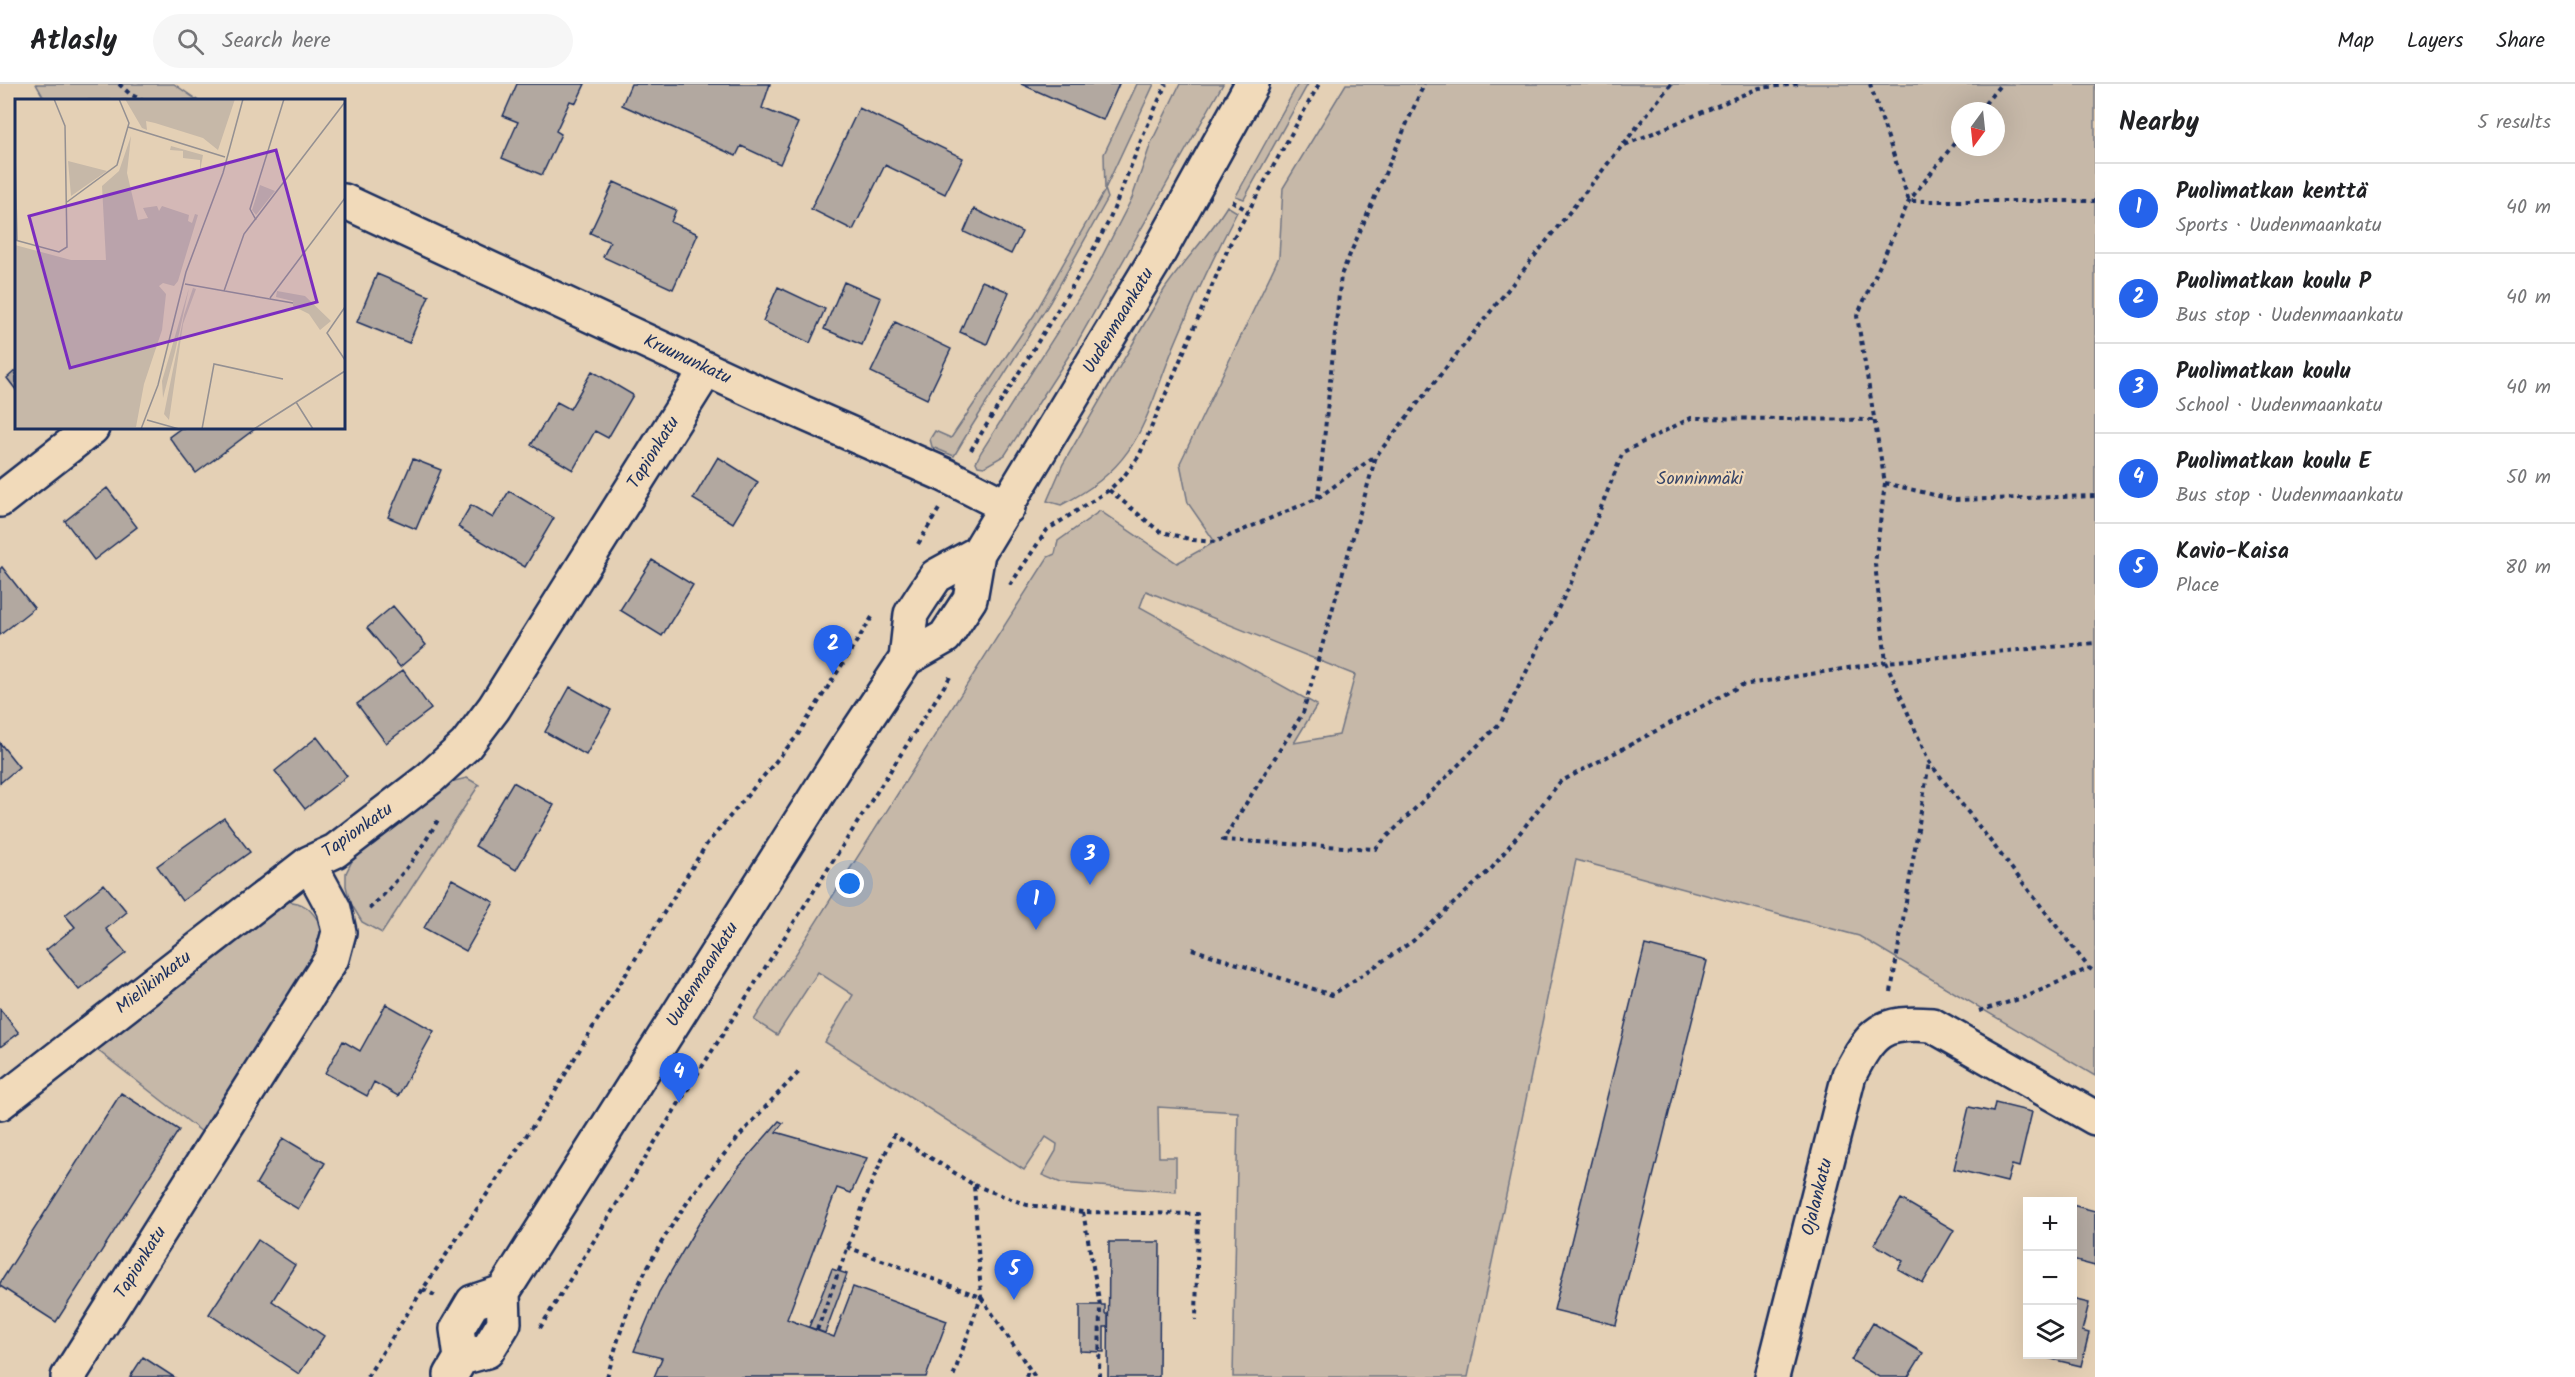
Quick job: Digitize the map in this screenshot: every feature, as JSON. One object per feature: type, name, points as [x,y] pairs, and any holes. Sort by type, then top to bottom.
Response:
[{"type":"street","name":"Uudenmaankatu","points":[[455,1368],[488,1351],[504,1323],[503,1292],[843,753],[906,659],[945,637],[970,598],[978,553],[1008,507],[1152,265],[1252,84]]},
{"type":"street","name":"Kruununkatu","points":[[351,214],[956,480],[1008,507]]},
{"type":"street","name":"Tapionkatu","points":[[68,1377],[316,987],[332,958],[338,934],[334,909],[309,863],[335,851],[430,778],[466,745],[494,708],[707,369]]},
{"type":"street","points":[[0,500],[91,429]]},
{"type":"street","name":"Mielikinkatu","points":[[0,1103],[309,863]]},
{"type":"street","points":[[1885,1028],[1903,1023],[1932,1025],[2095,1118]]},
{"type":"street","name":"Ojalankatu","points":[[1772,1377],[1849,1075],[1863,1047],[1885,1028]]},
{"type":"path","points":[[119,84],[131,95],[141,99]]},
{"type":"path","points":[[913,553],[956,480],[982,429],[1078,277],[1109,221],[1166,84]]},
{"type":"path","points":[[1009,586],[1047,530],[1109,490],[1124,476],[1139,456],[1213,283],[1248,211],[1319,84]]},
{"type":"path","points":[[1318,498],[1341,275],[1424,84]]},
{"type":"path","points":[[1109,490],[1159,531],[1193,540],[1215,542],[1318,498],[1376,456],[1671,84]]},
{"type":"path","points":[[1622,146],[1759,88],[1798,84]]},
{"type":"path","points":[[1870,84],[1909,201]]},
{"type":"path","points":[[1986,102],[2001,84]]},
{"type":"path","points":[[1951,147],[1909,201],[1857,316],[1885,483],[1875,564],[1886,662],[1929,762],[2089,968],[2095,972]]},
{"type":"path","points":[[1232,201],[1248,211]]},
{"type":"path","points":[[1909,201],[2095,201]]},
{"type":"path","points":[[1376,456],[1303,713],[1223,840],[1375,849],[1501,722],[1571,583],[1623,452],[1692,418],[1874,420]]},
{"type":"path","points":[[1885,483],[1955,500],[2095,496]]},
{"type":"path","points":[[367,1377],[423,1289],[549,1102],[706,845],[797,736],[877,610]]},
{"type":"path","points":[[1192,949],[1332,994],[1413,941],[1445,912],[1492,868],[1560,782],[1742,685],[1886,662],[2095,643]]},
{"type":"path","points":[[536,1335],[679,1103],[952,673]]},
{"type":"path","points":[[1885,1028],[1929,762]]},
{"type":"path","points":[[338,934],[361,918],[396,884],[414,860],[443,808]]},
{"type":"path","points":[[1932,1025],[2026,998],[2089,968]]},
{"type":"path","points":[[607,1377],[621,1329],[642,1277],[680,1214],[723,1153],[799,1072]]},
{"type":"path","points":[[817,1330],[873,1179],[894,1135],[974,1185],[1027,1205],[1083,1212],[1198,1214],[1196,1320]]},
{"type":"path","points":[[954,1377],[981,1297],[974,1185]]},
{"type":"path","points":[[1083,1212],[1100,1305],[1099,1377]]},
{"type":"path","points":[[847,1247],[981,1297],[1035,1377]]},
{"type":"path","points":[[1026,1377],[1029,1368]]},
{"type":"green space","points":[[36,84],[174,84],[196,99],[44,99]]},
{"type":"green space","points":[[1137,84],[1154,84],[1105,189],[1108,198],[1050,302],[954,456],[932,447],[930,439],[935,431],[951,438],[1034,315],[1105,190],[1104,154]]},
{"type":"green space","points":[[1180,84],[1223,84],[1075,346],[1005,455],[984,467],[978,466],[976,462],[981,452],[1089,282],[1132,198],[1151,143]]},
{"type":"green space","points":[[1298,84],[1308,84],[1244,199],[1236,196]]},
{"type":"green space","name":"Sonninmäki","points":[[1346,84],[2095,84],[2095,1076],[1859,936],[1576,860],[1468,1377],[1233,1377],[1238,1112],[1158,1107],[1159,1157],[1176,1157],[1176,1192],[1061,1183],[1042,1175],[1056,1151],[1057,1144],[1046,1137],[1024,1170],[825,1042],[853,995],[818,972],[777,1035],[754,1020],[1048,557],[1055,554],[1058,541],[1100,511],[1177,563],[1215,542],[1188,503],[1180,463],[1279,257],[1283,188]],"holes":[[[1146,591],[1355,675],[1339,735],[1294,743],[1317,705],[1140,607]]]},
{"type":"green space","points":[[1227,206],[1237,212],[1189,312],[1136,439],[1124,457],[1108,474],[1087,490],[1061,505],[1047,501],[1063,464],[1164,290]]},
{"type":"green space","points":[[467,778],[479,785],[382,933],[362,922],[350,902],[346,886],[346,873],[354,857],[446,783]]},
{"type":"green space","points":[[284,901],[303,905],[315,916],[323,928],[318,949],[202,1132],[96,1049]]},
{"type":"building","points":[[517,84],[585,84],[576,103],[570,101],[556,131],[561,134],[542,175],[502,158],[518,122],[503,116]]},
{"type":"building","points":[[631,84],[770,84],[762,108],[798,123],[780,164],[741,146],[736,156],[622,105]]},
{"type":"building","points":[[1021,84],[1119,84],[1103,120]]},
{"type":"building","points":[[859,108],[963,158],[945,194],[885,165],[853,230],[811,209]]},
{"type":"building","points":[[614,182],[676,210],[671,222],[698,234],[673,289],[603,257],[610,242],[590,233]]},
{"type":"building","points":[[974,209],[1022,232],[1011,254],[964,232]]},
{"type":"building","points":[[377,274],[429,296],[409,343],[357,322]]},
{"type":"building","points":[[982,281],[1009,292],[987,344],[960,332]]},
{"type":"building","points":[[844,282],[881,298],[862,345],[824,329]]},
{"type":"building","points":[[778,287],[825,309],[810,343],[763,321]]},
{"type":"building","points":[[895,322],[951,349],[927,399],[871,372]]},
{"type":"building","points":[[15,371],[15,389],[7,378]]},
{"type":"building","points":[[592,371],[633,395],[608,438],[595,431],[573,470],[531,445],[557,402],[570,409]]},
{"type":"building","points":[[180,429],[255,429],[196,473],[169,437]]},
{"type":"building","points":[[718,457],[758,482],[733,523],[693,499]]},
{"type":"building","points":[[413,459],[441,470],[416,529],[388,517]]},
{"type":"building","points":[[107,488],[137,527],[94,560],[65,521]]},
{"type":"building","points":[[509,491],[554,518],[525,567],[458,527],[471,505],[493,518]]},
{"type":"building","points":[[652,560],[693,585],[662,636],[620,610]]},
{"type":"building","points":[[2,567],[34,608],[0,635],[0,569]]},
{"type":"building","points":[[393,606],[426,645],[400,667],[367,628]]},
{"type":"building","points":[[403,670],[431,709],[386,743],[357,704]]},
{"type":"building","points":[[570,687],[611,710],[586,755],[545,732]]},
{"type":"building","points":[[317,737],[347,776],[305,809],[275,771]]},
{"type":"building","points":[[0,743],[19,767],[0,783]]},
{"type":"building","points":[[513,782],[554,805],[516,870],[475,846]]},
{"type":"building","points":[[224,818],[250,852],[182,901],[157,866]]},
{"type":"building","points":[[452,879],[494,902],[466,951],[424,928]]},
{"type":"building","points":[[104,884],[127,912],[106,929],[126,953],[79,990],[46,950],[75,927],[65,915]]},
{"type":"building","points":[[1645,945],[1707,961],[1616,1325],[1554,1310]]},
{"type":"building","points":[[386,1004],[434,1031],[398,1096],[374,1082],[367,1096],[325,1073],[343,1041],[360,1051]]},
{"type":"building","points":[[0,1009],[19,1033],[0,1047]]},
{"type":"building","points":[[121,1093],[179,1130],[56,1322],[0,1286],[0,1283]]},
{"type":"building","points":[[1995,1103],[2032,1112],[2019,1167],[2012,1165],[2007,1182],[1954,1169],[1969,1107],[1993,1112]]},
{"type":"building","points":[[779,1121],[783,1123],[776,1132],[867,1158],[851,1193],[837,1188],[787,1319],[834,1337],[853,1287],[947,1321],[926,1377],[654,1377],[662,1358],[634,1351],[659,1292],[698,1225],[739,1167]]},
{"type":"building","points":[[283,1138],[325,1163],[298,1209],[256,1184]]},
{"type":"building","points":[[1901,1199],[1954,1230],[1923,1283],[1898,1269],[1903,1261],[1874,1244]]},
{"type":"building","points":[[2077,1206],[2095,1211],[2095,1266],[2077,1261]]},
{"type":"building","points":[[258,1240],[295,1265],[272,1301],[324,1336],[299,1374],[209,1314]]},
{"type":"building","points":[[1109,1242],[1160,1242],[1159,1377],[1108,1377]]},
{"type":"building","points":[[832,1269],[847,1274],[825,1333],[809,1327]]},
{"type":"building","points":[[2077,1300],[2089,1303],[2082,1331],[2089,1333],[2081,1366],[2051,1359],[2077,1359]]},
{"type":"building","points":[[1080,1305],[1105,1305],[1108,1327],[1104,1327],[1104,1352],[1080,1351]]},
{"type":"building","points":[[1873,1323],[1923,1353],[1908,1377],[1879,1377],[1851,1360]]},
{"type":"building","points":[[143,1357],[174,1377],[130,1377]]},
{"type":"place","name":"Puolimatkan koulu P","points":[[833,675]]},
{"type":"place","name":"Puolimatkan koulu","points":[[1090,885]]},
{"type":"place","name":"Puolimatkan kenttä","points":[[1036,930]]},
{"type":"place","name":"Puolimatkan koulu E","points":[[679,1103]]},
{"type":"place","name":"Kavio-Kaisa","points":[[1014,1300]]}]
